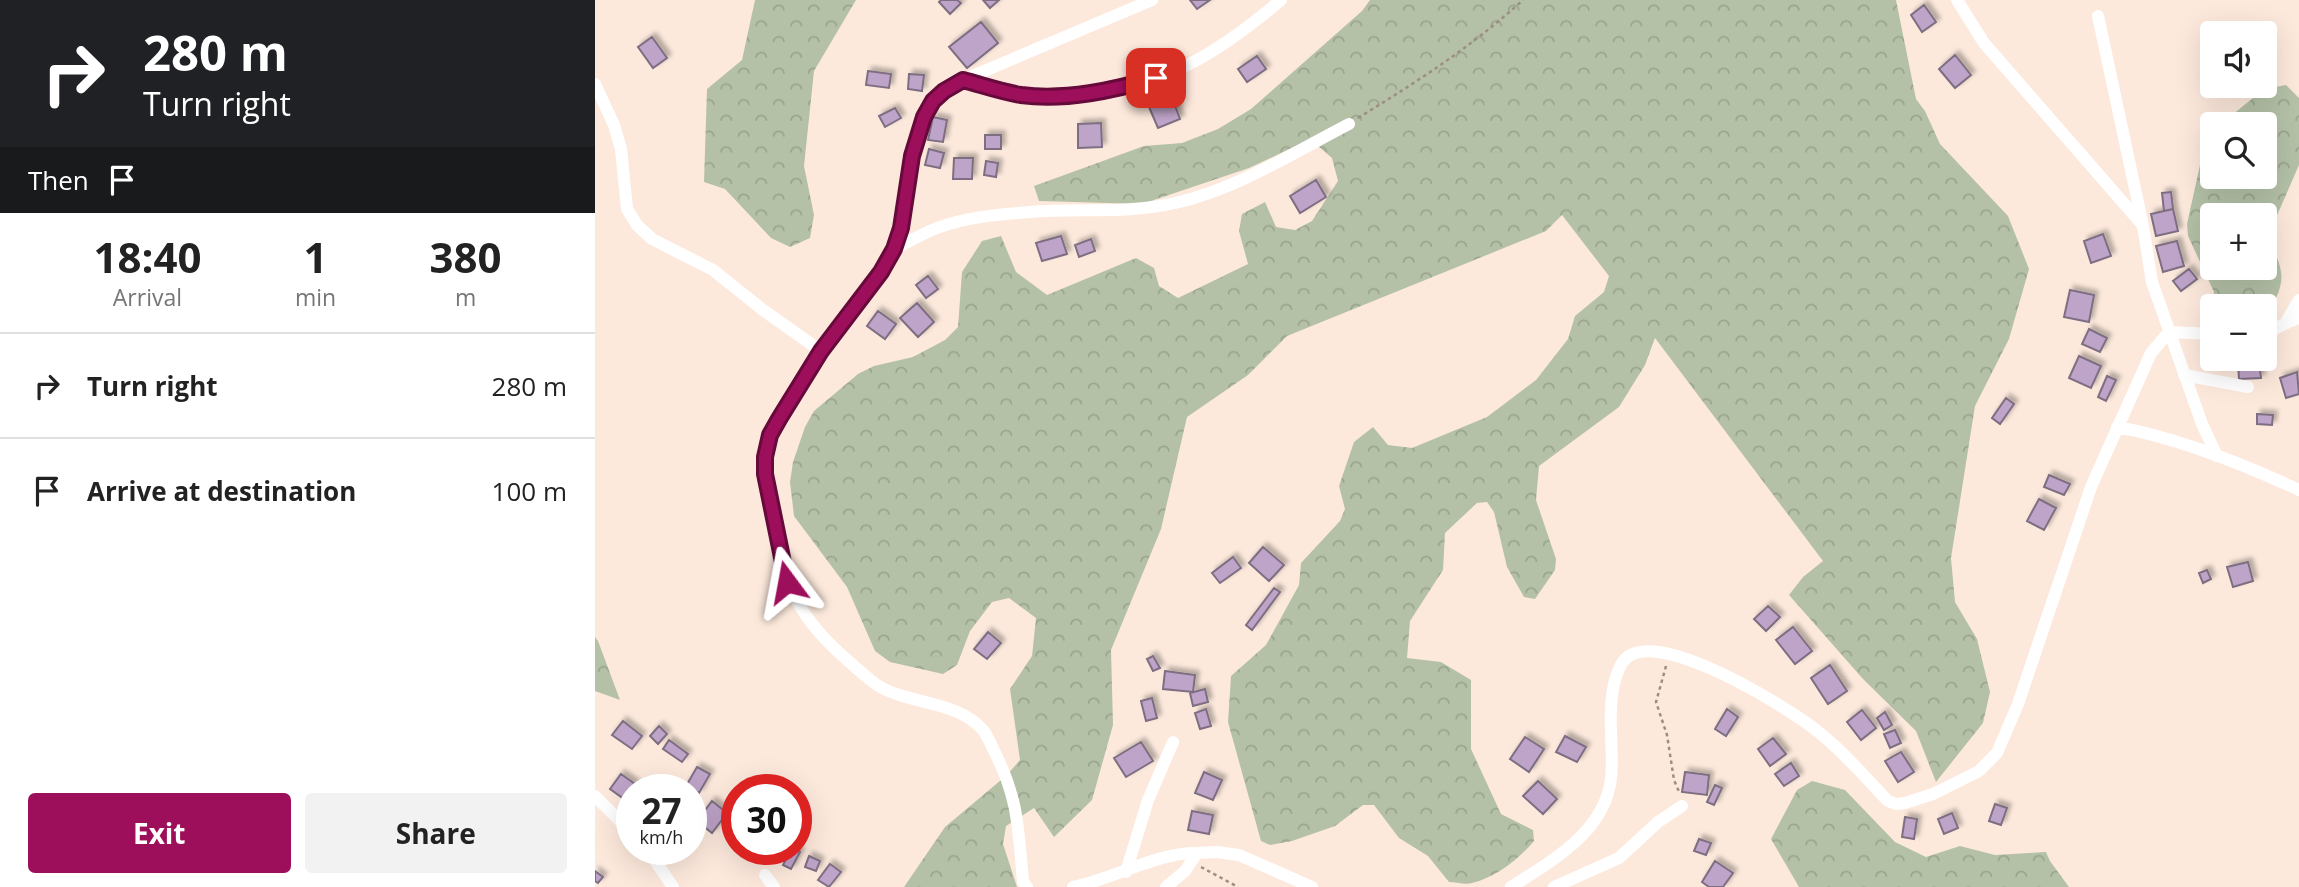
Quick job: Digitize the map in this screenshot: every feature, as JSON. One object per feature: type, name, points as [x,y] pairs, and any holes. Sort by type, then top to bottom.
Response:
[{"type":"street","points":[[1027,887],[1023,881],[1015,800],[1007,775],[983,730],[968,718],[940,705],[897,695],[876,684],[821,636],[795,601],[787,582],[773,520],[765,474],[765,457],[770,435],[821,351],[881,272],[894,249],[901,228],[912,156],[924,117],[933,101],[963,80],[1152,0]]},
{"type":"street","points":[[963,80],[1030,96],[1095,92],[1125,87],[1175,72],[1196,62],[1251,25],[1282,0]]},
{"type":"street","points":[[1957,0],[1984,43],[2143,226]]},
{"type":"street","points":[[2098,16],[2143,226],[2152,282],[2184,375],[2217,457]]},
{"type":"street","points":[[595,84],[614,125],[621,149],[627,209],[637,225],[652,239],[713,270],[821,351]]},
{"type":"street","points":[[894,249],[938,228],[974,219],[1033,212],[1111,211],[1209,194],[1349,124]]},
{"type":"street","points":[[2277,328],[2293,320],[2299,300]]},
{"type":"street","points":[[2169,332],[2200,333]]},
{"type":"street","points":[[1511,887],[1573,845],[1600,814],[1609,793],[1612,776],[1610,720],[1616,675],[1623,661],[1636,653],[1669,653],[1740,682],[1817,731],[1888,801],[1896,804],[1952,786],[1979,771],[1997,753],[2018,704],[2091,487],[2151,353],[2169,332]]},
{"type":"street","points":[[2184,375],[2248,387]]},
{"type":"street","points":[[2117,427],[2165,438],[2299,492]]},
{"type":"street","points":[[1126,872],[1148,800],[1173,742]]},
{"type":"street","points":[[595,796],[616,818]]},
{"type":"street","points":[[1554,887],[1619,858],[1658,822],[1682,806]]},
{"type":"street","points":[[1166,887],[1194,858],[1217,852],[1238,855],[1312,887]]},
{"type":"street","points":[[1073,887],[1094,883],[1164,858],[1181,854],[1194,858]]},
{"type":"street","points":[[658,865],[673,887]]},
{"type":"street","points":[[765,875],[774,887]]},
{"type":"path","points":[[1349,124],[1434,71],[1488,31],[1523,0]]},
{"type":"path","points":[[1669,653],[1656,702],[1667,735],[1672,772],[1682,806]]},
{"type":"path","points":[[1194,858],[1238,887]]},
{"type":"green space","points":[[755,0],[856,0],[814,71],[804,166],[814,215],[810,238],[790,247],[771,238],[725,189],[704,182],[707,89],[742,60]]},
{"type":"green space","points":[[1370,0],[1896,0],[1916,99],[1925,111],[1940,144],[2008,216],[2029,269],[2009,339],[1975,406],[1951,558],[1955,602],[1977,639],[1990,692],[1983,723],[1936,782],[1916,731],[1863,679],[1789,595],[1803,577],[1823,561],[1655,338],[1645,365],[1619,407],[1539,466],[1536,500],[1556,559],[1555,570],[1535,599],[1524,597],[1507,567],[1494,512],[1487,502],[1477,503],[1445,533],[1443,570],[1410,621],[1407,658],[1441,662],[1471,680],[1471,749],[1501,814],[1533,830],[1534,841],[1514,861],[1498,872],[1466,884],[1449,882],[1428,856],[1399,838],[1374,805],[1363,805],[1335,826],[1292,841],[1270,845],[1261,841],[1228,722],[1231,676],[1266,645],[1299,585],[1301,563],[1340,521],[1345,509],[1339,486],[1354,442],[1373,427],[1388,445],[1412,448],[1487,417],[1536,380],[1568,339],[1575,316],[1604,292],[1609,276],[1562,215],[1546,231],[1287,336],[1248,375],[1187,417],[1161,529],[1111,650],[1113,725],[1092,800],[1054,837],[1034,808],[1006,826],[1003,844],[1017,887],[904,887],[945,827],[1007,775],[1020,760],[1010,689],[1032,656],[1036,618],[1009,598],[992,602],[970,631],[957,665],[943,674],[890,662],[875,651],[847,587],[794,516],[790,482],[793,462],[805,427],[814,411],[858,374],[874,366],[913,357],[945,340],[958,327],[962,272],[982,241],[1001,236],[1016,272],[1047,295],[1136,258],[1154,268],[1159,286],[1178,298],[1248,264],[1239,231],[1242,214],[1265,202],[1276,227],[1295,230],[1312,221],[1338,181],[1332,158],[1318,146],[1298,145],[1249,168],[1142,204],[1039,201],[1034,186],[1144,146],[1182,143],[1218,129],[1251,109],[1362,11]]},
{"type":"green space","points":[[2286,85],[2299,98],[2299,165],[2277,215],[2277,203],[2200,203],[2200,262],[2188,236],[2187,224],[2200,165],[2200,189],[2277,189],[2277,112],[2236,112],[2253,98],[2277,98],[2277,87]]},
{"type":"green space","points":[[2277,257],[2281,284],[2277,294],[2214,292],[2208,280],[2277,280]]},
{"type":"green space","points":[[595,637],[598,641],[620,700],[595,691]]},
{"type":"green space","points":[[1812,781],[1845,790],[1895,842],[1926,857],[1960,846],[1995,855],[2046,852],[2069,887],[1799,887],[1771,839],[1797,790]]},
{"type":"building","points":[[957,0],[961,3],[950,14],[939,2]]},
{"type":"building","points":[[983,0],[999,0],[990,8]]},
{"type":"building","points":[[1190,0],[1210,0],[1197,9]]},
{"type":"building","points":[[1924,5],[1936,22],[1922,32],[1911,15]]},
{"type":"building","points":[[981,22],[998,43],[967,68],[949,47]]},
{"type":"building","points":[[652,37],[667,58],[653,68],[638,47]]},
{"type":"building","points":[[1955,55],[1971,75],[1955,88],[1939,69]]},
{"type":"building","points":[[1257,56],[1266,69],[1247,82],[1238,69]]},
{"type":"building","points":[[868,71],[891,74],[889,88],[866,85]]},
{"type":"building","points":[[909,74],[924,75],[922,91],[908,89]]},
{"type":"building","points":[[1172,98],[1180,119],[1158,128],[1149,107]]},
{"type":"building","points":[[895,108],[901,118],[885,127],[879,116]]},
{"type":"building","points":[[933,117],[947,120],[943,142],[928,140]]},
{"type":"building","points":[[1101,123],[1102,147],[1078,148],[1078,124]]},
{"type":"building","points":[[985,135],[1001,135],[1001,149],[985,149]]},
{"type":"building","points":[[929,149],[944,153],[940,168],[925,165]]},
{"type":"building","points":[[954,158],[973,158],[972,179],[953,179]]},
{"type":"building","points":[[986,161],[998,163],[996,177],[984,175]]},
{"type":"building","points":[[1316,180],[1326,197],[1300,213],[1290,196]]},
{"type":"building","points":[[2171,192],[2173,209],[2164,211],[2162,193]]},
{"type":"building","points":[[2173,209],[2178,231],[2156,236],[2151,214]]},
{"type":"building","points":[[2103,234],[2111,256],[2091,263],[2084,241]]},
{"type":"building","points":[[1061,236],[1067,254],[1042,261],[1036,243]]},
{"type":"building","points":[[1091,239],[1095,251],[1079,257],[1075,245]]},
{"type":"building","points":[[2177,241],[2184,266],[2163,272],[2156,246]]},
{"type":"building","points":[[2189,269],[2197,279],[2181,291],[2173,281]]},
{"type":"building","points":[[928,276],[938,289],[926,298],[916,285]]},
{"type":"building","points":[[2070,290],[2094,295],[2089,322],[2064,317]]},
{"type":"building","points":[[917,303],[934,322],[918,337],[900,318]]},
{"type":"building","points":[[878,311],[896,324],[885,339],[867,326]]},
{"type":"building","points":[[2089,329],[2107,338],[2100,352],[2082,344]]},
{"type":"building","points":[[2079,356],[2101,366],[2091,388],[2069,378]]},
{"type":"building","points":[[2238,371],[2260,371],[2261,378],[2239,379]]},
{"type":"building","points":[[2297,372],[2299,394],[2286,398],[2280,378]]},
{"type":"building","points":[[2107,376],[2116,380],[2106,401],[2098,397]]},
{"type":"building","points":[[2006,398],[2014,404],[2000,424],[1992,418]]},
{"type":"building","points":[[2257,414],[2273,415],[2272,425],[2257,424]]},
{"type":"building","points":[[2049,475],[2070,484],[2064,495],[2044,487]]},
{"type":"building","points":[[2039,499],[2056,508],[2044,530],[2027,521]]},
{"type":"building","points":[[1263,547],[1284,565],[1269,581],[1249,563]]},
{"type":"building","points":[[1233,557],[1241,568],[1220,583],[1212,573]]},
{"type":"building","points":[[2248,562],[2253,581],[2233,587],[2227,567]]},
{"type":"building","points":[[2207,570],[2211,579],[2203,583],[2199,573]]},
{"type":"building","points":[[1274,588],[1280,592],[1252,630],[1246,625]]},
{"type":"building","points":[[1768,606],[1780,617],[1766,631],[1754,619]]},
{"type":"building","points":[[1793,627],[1812,651],[1795,664],[1776,640]]},
{"type":"building","points":[[988,632],[1001,643],[987,659],[974,649]]},
{"type":"building","points":[[1153,656],[1160,668],[1153,671],[1147,659]]},
{"type":"building","points":[[1830,665],[1847,691],[1828,704],[1811,678]]},
{"type":"building","points":[[1165,671],[1195,675],[1193,692],[1163,689]]},
{"type":"building","points":[[1205,689],[1208,702],[1193,706],[1190,693]]},
{"type":"building","points":[[1152,698],[1157,718],[1146,721],[1141,701]]},
{"type":"building","points":[[1206,709],[1211,726],[1200,729],[1195,713]]},
{"type":"building","points":[[1727,709],[1738,717],[1726,736],[1715,729]]},
{"type":"building","points":[[1862,710],[1876,728],[1861,740],[1847,722]]},
{"type":"building","points":[[1885,712],[1892,725],[1884,730],[1877,718]]},
{"type":"building","points":[[623,721],[642,736],[632,749],[612,735]]},
{"type":"building","points":[[659,726],[667,734],[658,744],[650,736]]},
{"type":"building","points":[[1895,730],[1901,743],[1890,748],[1884,734]]},
{"type":"building","points":[[1565,736],[1586,747],[1577,762],[1556,752]]},
{"type":"building","points":[[1525,737],[1544,749],[1529,772],[1510,759]]},
{"type":"building","points":[[1773,738],[1786,754],[1770,766],[1758,749]]},
{"type":"building","points":[[669,740],[688,754],[682,762],[663,749]]},
{"type":"building","points":[[1141,742],[1153,761],[1126,777],[1114,758]]},
{"type":"building","points":[[1901,752],[1914,772],[1898,782],[1885,761]]},
{"type":"building","points":[[1791,763],[1799,776],[1784,786],[1775,774]]},
{"type":"building","points":[[697,767],[710,774],[707,779],[707,774],[693,774]]},
{"type":"building","points":[[1204,772],[1222,780],[1213,800],[1195,793]]},
{"type":"building","points":[[1685,772],[1709,775],[1707,795],[1682,792]]},
{"type":"building","points":[[616,781],[616,793],[610,789]]},
{"type":"building","points":[[1538,781],[1557,799],[1543,814],[1523,796]]},
{"type":"building","points":[[1715,785],[1722,788],[1714,805],[1707,802]]},
{"type":"building","points":[[712,801],[721,808],[721,821],[712,833],[707,829],[707,808]]},
{"type":"building","points":[[1995,804],[2007,808],[2001,825],[1989,821]]},
{"type":"building","points":[[1192,811],[1213,815],[1209,834],[1188,830]]},
{"type":"building","points":[[1952,813],[1958,828],[1944,834],[1938,819]]},
{"type":"building","points":[[1905,817],[1917,819],[1914,839],[1902,837]]},
{"type":"building","points":[[1699,839],[1711,843],[1706,855],[1694,851]]},
{"type":"building","points":[[812,857],[820,861],[816,871],[805,867],[812,865]]},
{"type":"building","points":[[1715,861],[1733,873],[1723,887],[1709,887],[1702,882]]},
{"type":"building","points":[[830,864],[841,872],[829,887],[818,880]]},
{"type":"building","points":[[595,871],[603,877],[598,883],[595,881]]},
{"type":"route","points":[[787,582],[765,474],[765,457],[770,435],[821,351],[865,295],[894,249],[901,228],[912,156],[924,117],[933,101],[963,80],[1010,93],[1038,96],[1095,92],[1156,78]]}]
